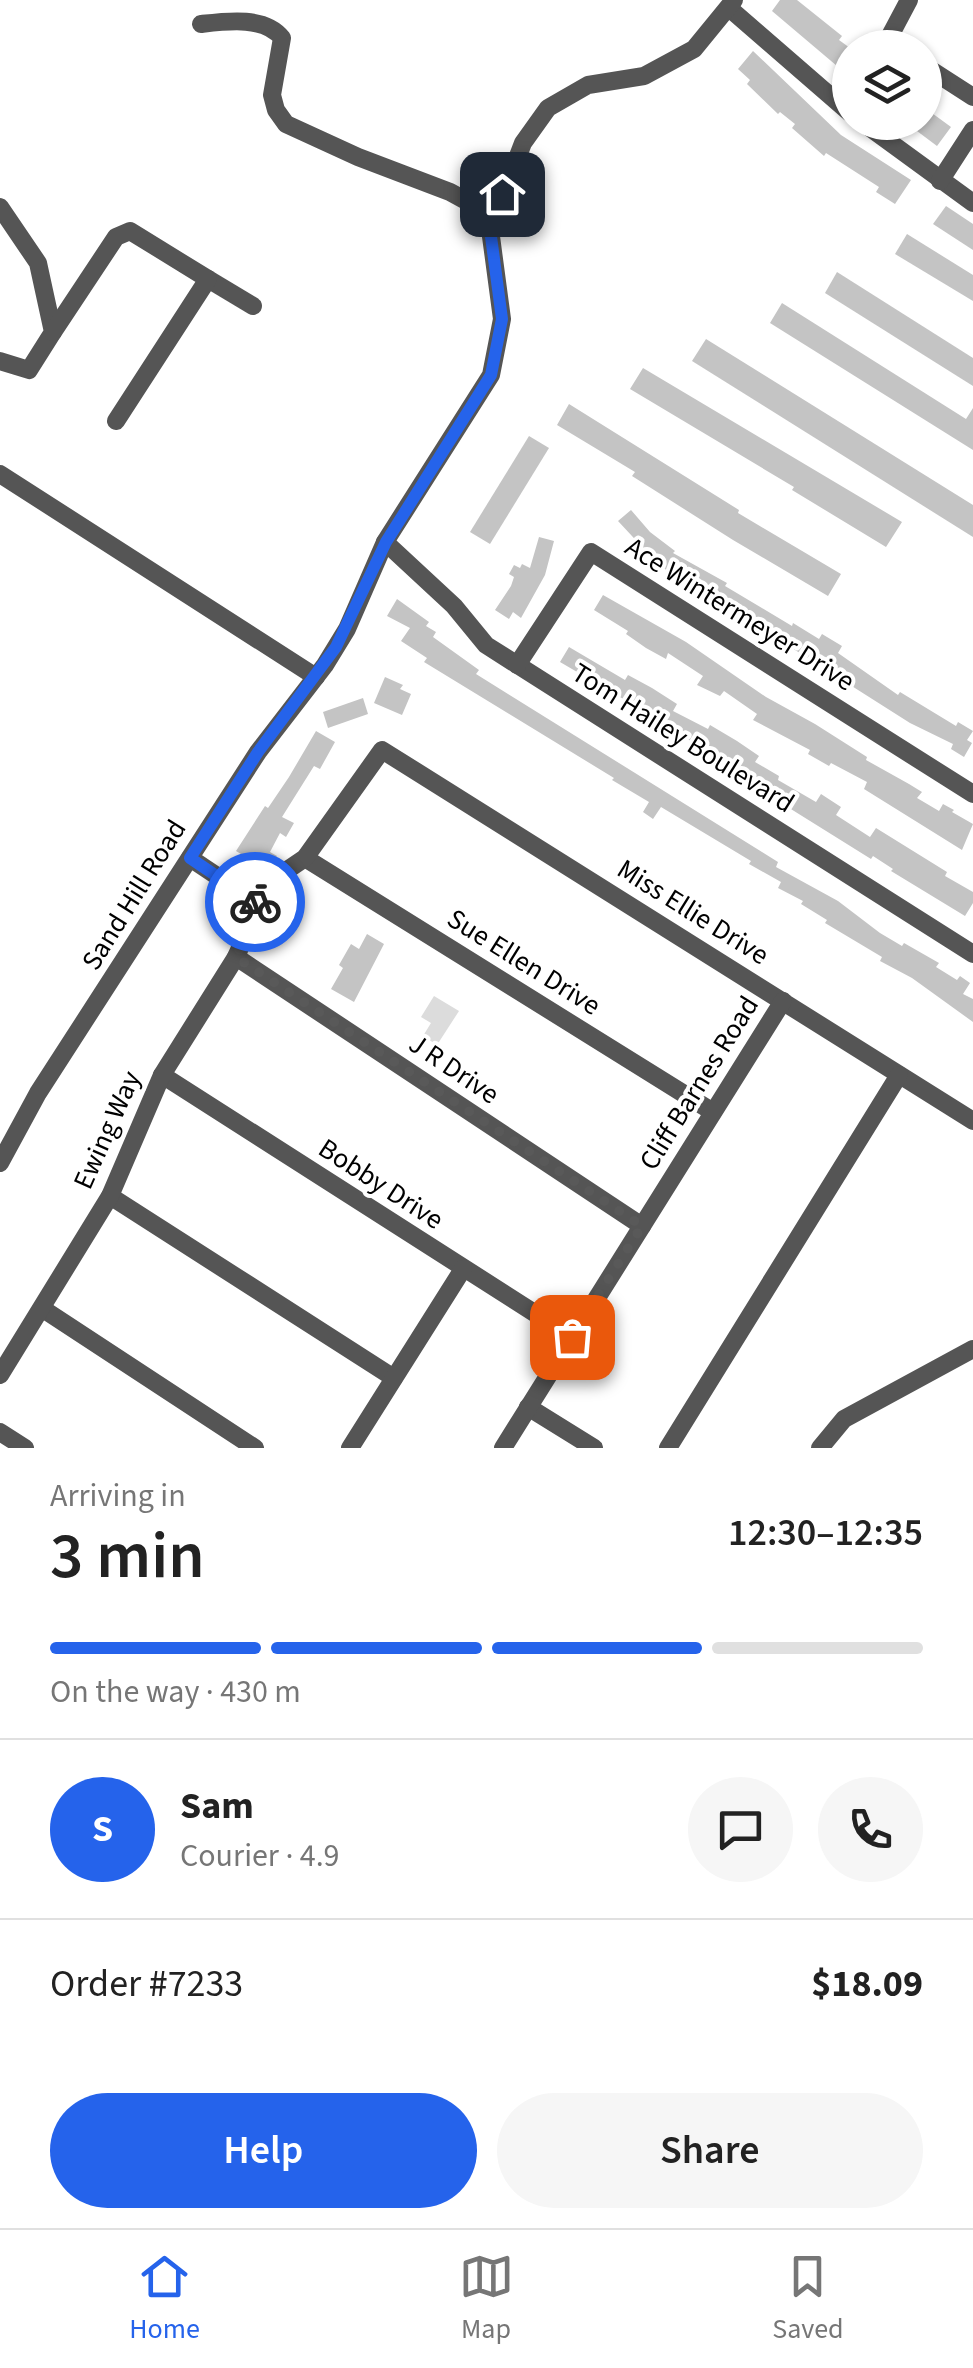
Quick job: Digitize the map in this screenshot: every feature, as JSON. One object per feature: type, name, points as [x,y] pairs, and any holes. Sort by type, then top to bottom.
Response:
[{"type":"street","points":[[894,30],[910,0]]},
{"type":"street","points":[[731,4],[832,96]]},
{"type":"street","name":"Sand Hill Road","points":[[2,1155],[38,1092],[258,752],[316,677],[347,629],[386,542],[491,375],[502,319],[490,229],[524,142],[548,108],[588,85],[644,76],[694,48],[731,4]]},
{"type":"street","points":[[202,24],[234,20],[275,29],[282,38],[272,95],[286,124],[450,192],[494,216]]},
{"type":"street","points":[[942,77],[973,96]]},
{"type":"street","points":[[940,181],[973,130]]},
{"type":"street","points":[[886,140],[973,203]]},
{"type":"street","points":[[0,207],[42,272],[53,332]]},
{"type":"street","points":[[0,361],[29,370],[116,237],[130,231],[252,306]]},
{"type":"street","points":[[116,421],[208,279]]},
{"type":"street","points":[[0,474],[316,677]]},
{"type":"street","name":"Tom Hailey Boulevard","points":[[386,542],[454,606],[486,644],[973,954]]},
{"type":"street","name":"Ace Wintermeyer Drive","points":[[517,665],[591,552],[973,794]]},
{"type":"street","name":"Ewing Way","points":[[0,1375],[110,1196],[162,1075],[236,957],[259,904],[280,875],[305,858],[382,750]]},
{"type":"street","name":"Miss Ellie Drive","points":[[382,750],[973,1121]]},
{"type":"street","points":[[190,858],[259,904]]},
{"type":"street","name":"Sue Ellen Drive","points":[[305,858],[713,1112]]},
{"type":"street","name":"J R Drive","points":[[236,957],[642,1226]]},
{"type":"street","name":"Cliff Barnes Road","points":[[503,1448],[783,1001]]},
{"type":"street","points":[[668,1448],[899,1074]]},
{"type":"street","name":"Bobby Drive","points":[[162,1075],[572,1337]]},
{"type":"street","points":[[110,1196],[394,1378]]},
{"type":"street","points":[[350,1448],[463,1269]]},
{"type":"street","points":[[43,1309],[255,1448]]},
{"type":"street","points":[[820,1448],[844,1419],[973,1350]]},
{"type":"street","points":[[528,1408],[594,1448]]},
{"type":"street","points":[[0,1432],[24,1448]]},
{"type":"shaded area","points":[[434,996],[459,1011],[437,1045],[423,1036],[431,1023],[421,1017]]},
{"type":"building","points":[[780,0],[797,0],[834,30],[832,62],[772,11]]},
{"type":"building","points":[[753,51],[832,126],[832,140],[849,140],[911,180],[895,204],[876,192],[879,187],[826,153],[824,156],[792,128],[795,124],[778,114],[747,84],[750,80],[738,69]]},
{"type":"building","points":[[942,120],[951,127],[942,139]]},
{"type":"building","points":[[946,206],[973,224],[973,250],[933,224]]},
{"type":"building","points":[[907,234],[973,275],[973,301],[895,254]]},
{"type":"building","points":[[837,272],[973,358],[973,386],[825,293]]},
{"type":"building","points":[[782,303],[966,419],[973,408],[973,450],[770,323]]},
{"type":"building","points":[[706,339],[973,505],[973,537],[692,361]]},
{"type":"building","points":[[643,368],[902,522],[886,547],[630,389]]},
{"type":"building","points":[[569,404],[841,574],[828,596],[733,540],[632,476],[635,472],[557,425]]},
{"type":"building","points":[[529,436],[549,448],[490,544],[470,532]]},
{"type":"building","points":[[631,510],[673,553],[792,626],[793,623],[819,639],[822,634],[842,646],[838,653],[898,695],[900,692],[956,726],[958,722],[973,731],[964,757],[951,749],[953,744],[910,723],[726,603],[663,568],[643,553],[645,550],[618,521]]},
{"type":"building","points":[[539,537],[554,541],[545,575],[521,618],[513,612],[509,619],[495,610],[511,586],[514,577],[509,574],[514,565],[530,568]]},
{"type":"building","points":[[603,595],[686,642],[766,697],[922,792],[917,798],[939,811],[943,804],[954,810],[973,824],[962,850],[864,789],[867,782],[831,763],[829,766],[808,754],[810,750],[753,720],[757,714],[724,691],[720,696],[697,685],[703,676],[668,653],[666,659],[646,648],[626,634],[628,631],[594,610]]},
{"type":"building","points":[[397,599],[429,622],[426,626],[436,632],[433,637],[479,670],[476,674],[778,862],[776,867],[838,901],[880,933],[939,963],[936,967],[957,980],[960,976],[970,983],[963,994],[973,999],[973,1022],[912,978],[880,961],[882,957],[825,923],[827,920],[801,904],[803,901],[778,888],[781,882],[749,864],[751,861],[661,807],[653,819],[643,812],[649,802],[614,778],[424,662],[427,658],[401,641],[410,628],[387,616]]},
{"type":"building","points":[[569,647],[625,680],[628,675],[652,688],[677,704],[673,711],[708,729],[710,725],[737,741],[759,756],[755,762],[779,776],[778,780],[816,802],[821,794],[841,807],[836,815],[870,837],[876,828],[947,872],[945,876],[973,892],[973,903],[965,916],[778,801],[780,797],[696,749],[698,745],[624,704],[625,700],[560,662]]},
{"type":"building","points":[[385,677],[403,685],[400,689],[411,694],[402,715],[374,703]]},
{"type":"building","points":[[363,698],[368,714],[328,728],[323,712]]},
{"type":"building","points":[[316,731],[335,742],[320,769],[314,766],[282,817],[294,823],[286,837],[280,833],[270,852],[277,856],[268,870],[236,851],[289,777]]},
{"type":"building","points":[[367,934],[384,944],[354,1002],[331,989],[351,944],[359,949]]},
{"type":"way so far","points":[[255,902],[259,904],[236,957],[642,1226],[572,1337]]},
{"type":"route","points":[[255,902],[190,858],[258,752],[325,665],[347,629],[386,542],[491,375],[502,319],[492,268],[490,229],[502,194]]}]
